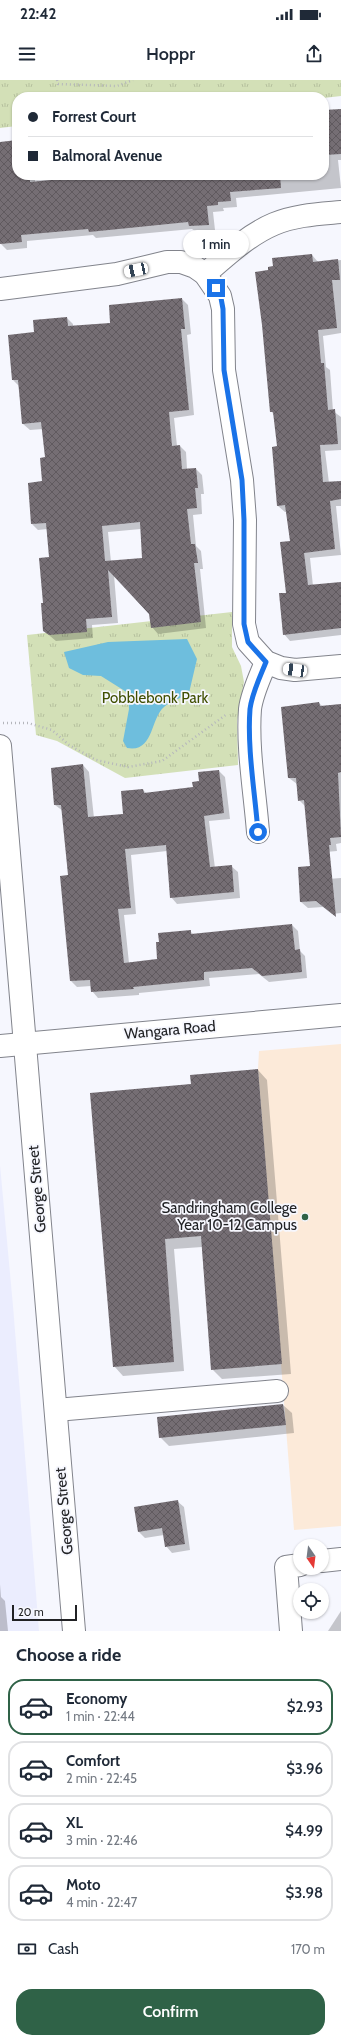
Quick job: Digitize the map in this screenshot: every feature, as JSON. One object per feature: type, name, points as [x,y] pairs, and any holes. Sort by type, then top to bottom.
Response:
[{"type":"street","points":[[205,274],[241,244],[274,224],[291,218],[341,212]]},
{"type":"street","points":[[0,289],[116,274],[167,262],[181,262],[195,267],[205,274],[221,298],[223,309],[224,370],[236,439],[244,520],[244,624],[248,642],[266,662],[281,668],[295,670],[341,666]]},
{"type":"street","points":[[258,832],[251,744],[250,709],[254,692],[266,662]]},
{"type":"street","name":"George Street","points":[[0,746],[4,831],[24,1043],[74,1631]]},
{"type":"street","name":"Wangara Road","points":[[0,1046],[341,1014]]},
{"type":"street","points":[[56,1410],[277,1391]]},
{"type":"street","points":[[329,1561],[341,1559]]},
{"type":"street","points":[[291,1631],[286,1567],[293,1566]]},
{"type":"path","points":[[57,80],[58,84],[117,86],[133,80]]},
{"type":"path","points":[[0,723],[28,723],[52,730],[69,745],[96,760],[128,767],[162,762],[229,713],[250,709]]},
{"type":"shaded area","name":"Sandringham College Year 10-12 Campus","points":[[341,1044],[341,1526],[294,1530],[258,1069],[259,1051]]},
{"type":"shaded area","points":[[0,1165],[13,1306],[39,1631],[0,1631]]},
{"type":"green space","points":[[0,80],[341,80],[341,96],[329,97],[329,92],[12,92],[12,127],[0,128]]},
{"type":"green space","name":"Pobblebonk Park","points":[[232,612],[232,647],[241,666],[244,682],[237,721],[238,765],[125,778],[57,741],[36,735],[27,635]]},
{"type":"water","points":[[187,639],[197,659],[189,693],[169,703],[159,712],[147,740],[142,745],[136,748],[127,748],[123,741],[129,709],[128,693],[101,676],[83,675],[69,668],[64,652],[108,642]]},
{"type":"building","points":[[341,109],[341,154],[329,155],[329,110]]},
{"type":"building","points":[[12,141],[12,180],[30,180],[30,182],[51,180],[280,180],[281,188],[230,192],[231,201],[218,202],[218,205],[207,206],[209,225],[189,226],[188,222],[89,232],[88,229],[21,235],[22,242],[0,244],[0,142]]},
{"type":"building","points":[[312,254],[313,262],[338,259],[340,280],[332,280],[337,328],[318,330],[321,363],[324,363],[328,410],[335,409],[338,444],[320,445],[323,482],[341,481],[341,499],[330,501],[335,549],[304,553],[308,585],[341,582],[341,628],[283,635],[279,593],[286,593],[280,542],[290,541],[285,505],[277,506],[272,447],[277,446],[273,412],[270,412],[262,325],[255,272],[268,270],[268,267],[273,266],[272,258]]},
{"type":"building","points":[[182,298],[185,329],[181,329],[189,410],[169,412],[172,446],[180,445],[182,469],[196,468],[198,488],[195,488],[197,508],[187,509],[191,544],[195,544],[198,563],[194,563],[201,622],[151,628],[149,614],[108,570],[112,617],[86,619],[87,632],[49,635],[43,631],[41,603],[43,603],[39,558],[49,557],[46,523],[31,524],[28,483],[42,481],[40,458],[45,457],[41,422],[22,424],[18,380],[12,380],[8,335],[34,332],[33,320],[67,317],[68,326],[110,323],[109,305]],"holes":[[[140,522],[142,558],[105,561],[102,526]]]},
{"type":"building","points":[[319,702],[320,706],[341,704],[341,772],[338,773],[341,837],[330,838],[331,845],[329,845],[336,917],[316,901],[300,902],[298,867],[310,866],[304,800],[298,801],[296,778],[288,778],[281,707]]},
{"type":"building","points":[[83,764],[88,817],[123,814],[121,791],[143,789],[144,793],[193,787],[192,782],[199,781],[198,772],[219,770],[224,813],[204,816],[210,867],[232,865],[234,892],[170,898],[166,845],[125,849],[131,908],[118,909],[124,963],[157,959],[156,942],[159,942],[158,933],[191,930],[191,934],[292,924],[295,950],[300,949],[302,972],[262,976],[252,968],[204,972],[204,980],[133,987],[134,989],[91,992],[90,980],[70,981],[60,876],[68,875],[61,805],[54,805],[51,768]]},
{"type":"building","points":[[258,1069],[282,1364],[211,1370],[201,1236],[165,1239],[174,1362],[113,1367],[90,1093],[191,1084],[190,1075]]},
{"type":"building","points":[[283,1404],[286,1425],[159,1438],[157,1417]]},
{"type":"building","points":[[178,1500],[185,1544],[165,1547],[162,1528],[138,1532],[134,1507]]},
{"type":"place","name":"Sandringham College Year 10-12 Campus","points":[[305,1217]]},
{"type":"route","points":[[216,288],[221,298],[223,309],[224,370],[242,480],[244,520],[244,624],[248,642],[256,653],[266,662],[254,692],[250,709],[251,744],[258,832]]}]
